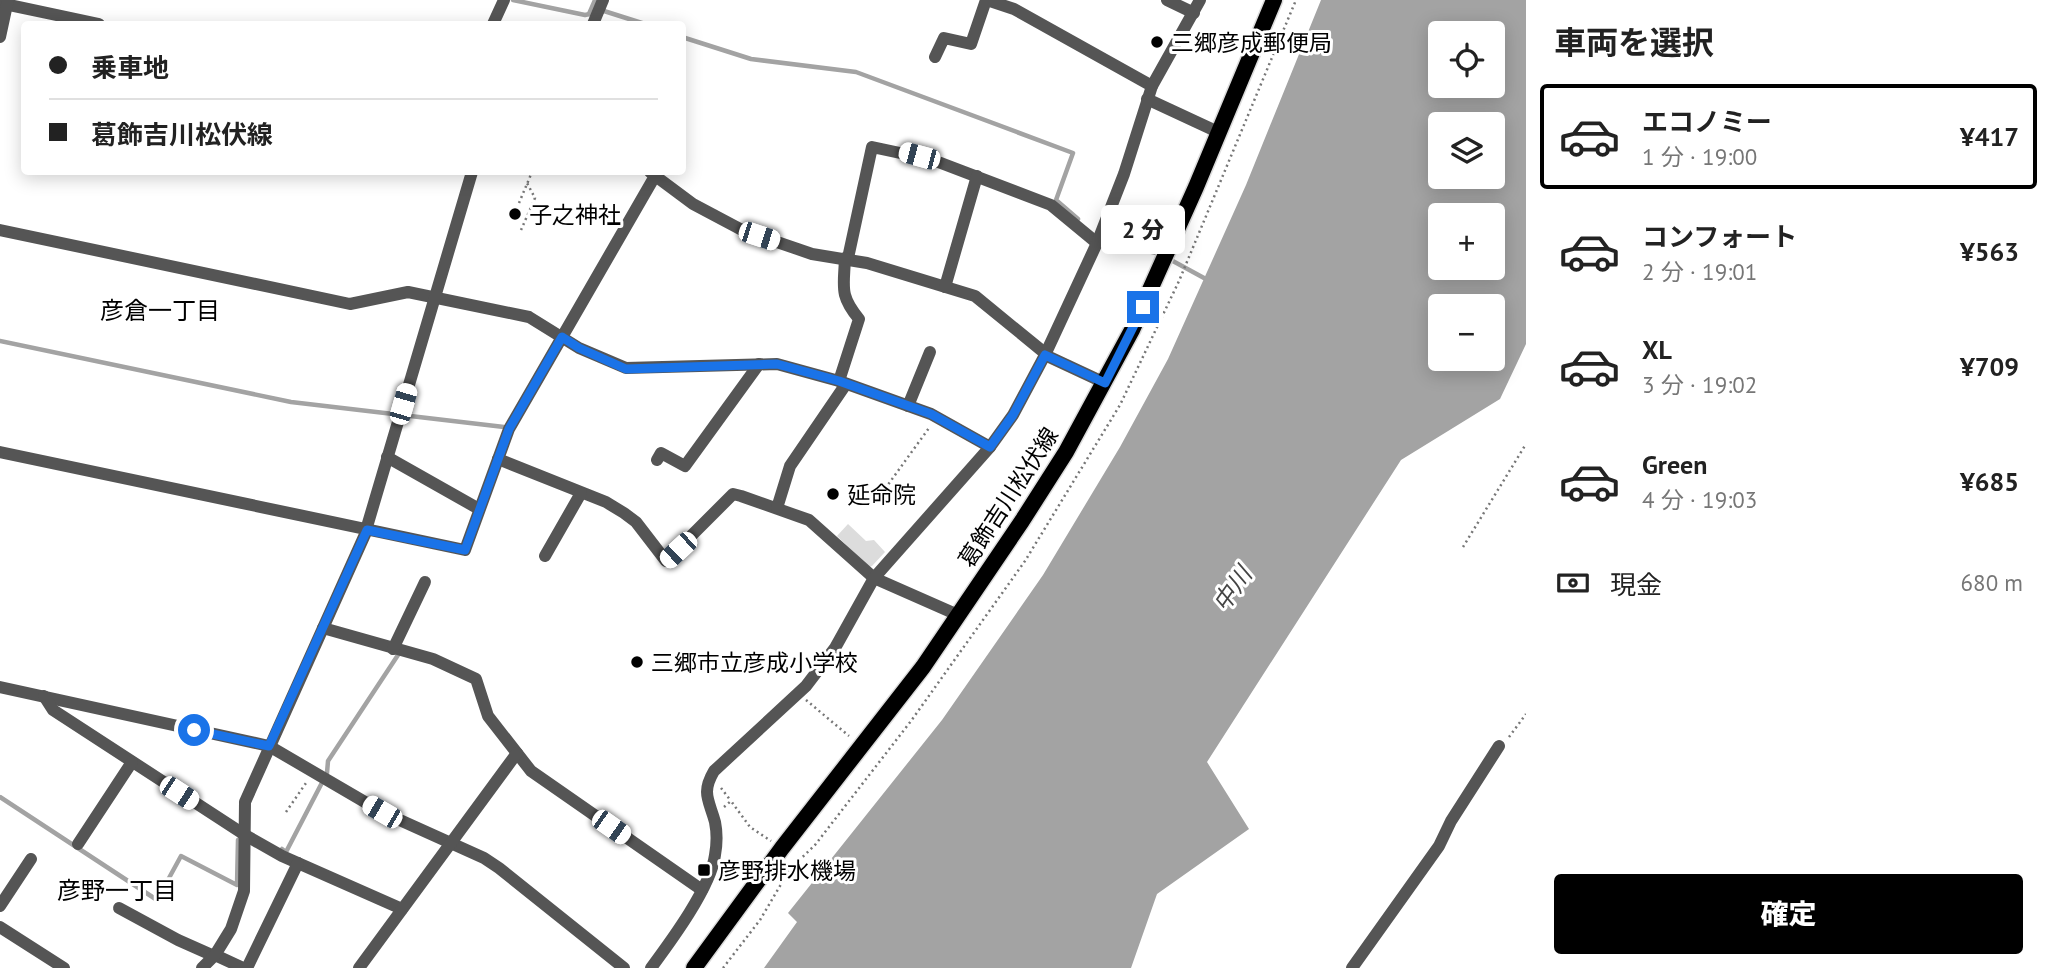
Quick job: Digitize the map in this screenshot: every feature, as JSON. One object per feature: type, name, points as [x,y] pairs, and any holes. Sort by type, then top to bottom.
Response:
[{"type":"main road","name":"葛飾吉川松伏線","points":[[694,968],[782,848],[923,667],[1030,510],[1105,383],[1163,263],[1274,0]]},
{"type":"street","points":[[495,21],[505,0]]},
{"type":"street","points":[[594,21],[603,0]]},
{"type":"street","points":[[935,57],[944,38],[971,44],[987,0],[1015,4],[1152,86]]},
{"type":"street","points":[[1167,0],[1194,13]]},
{"type":"street","points":[[651,968],[712,871],[717,835],[706,789],[714,771],[798,693],[835,649],[874,578],[990,447],[1013,415],[1046,354],[1097,243],[1124,174],[1152,86],[1200,0]]},
{"type":"street","points":[[0,37],[5,3],[86,21]]},
{"type":"street","points":[[1147,99],[1218,132]]},
{"type":"street","points":[[777,508],[790,466],[843,382],[859,319],[845,302],[847,258],[872,147],[933,160],[1051,205],[1097,243]]},
{"type":"street","points":[[202,968],[215,956],[231,929],[244,891],[245,802],[366,530],[471,175]]},
{"type":"street","points":[[0,452],[465,550],[509,429],[651,175]]},
{"type":"street","points":[[653,175],[693,204],[725,222],[812,254],[847,258],[975,296],[1046,354],[1105,383]]},
{"type":"street","points":[[945,287],[977,176]]},
{"type":"street","points":[[0,230],[350,304],[408,292],[529,317],[579,348],[626,369],[777,364],[843,382],[937,417],[990,447]]},
{"type":"street","points":[[908,406],[930,352]]},
{"type":"street","points":[[657,460],[661,453],[685,466],[760,364]]},
{"type":"street","points":[[387,457],[479,509]]},
{"type":"street","points":[[498,459],[606,502],[636,522],[666,561],[733,494],[777,508],[816,524],[874,578],[958,615]]},
{"type":"street","points":[[545,556],[581,493]]},
{"type":"street","points":[[393,649],[425,582]]},
{"type":"street","points":[[323,628],[433,659],[476,679],[488,716],[531,771],[702,890]]},
{"type":"street","points":[[0,687],[269,746],[382,812],[450,842],[499,868],[624,968]]},
{"type":"street","points":[[44,696],[53,710],[245,835],[298,863],[402,908]]},
{"type":"street","points":[[1352,968],[1439,846],[1451,821],[1499,746]]},
{"type":"street","points":[[359,968],[517,753]]},
{"type":"street","points":[[78,844],[132,762]]},
{"type":"street","points":[[0,906],[31,859]]},
{"type":"street","points":[[119,908],[178,940],[245,968],[298,863]]},
{"type":"street","points":[[0,927],[64,968]]},
{"type":"path","points":[[520,203],[531,175]]},
{"type":"path","points":[[521,230],[535,198],[527,183]]},
{"type":"path","points":[[882,493],[937,417]]},
{"type":"path","points":[[1463,547],[1526,444]]},
{"type":"path","points":[[798,693],[862,747]]},
{"type":"path","points":[[1499,746],[1514,732],[1526,714]]},
{"type":"path","points":[[286,812],[313,772]]},
{"type":"path","points":[[721,788],[750,827],[782,848]]},
{"type":"path","points":[[712,815],[731,801]]},
{"type":"shaded area","points":[[848,524],[866,541],[874,540],[885,552],[872,566],[869,567],[837,536]]},
{"type":"water","name":"中川","points":[[1321,0],[1526,0],[1526,344],[1500,399],[1401,460],[1207,762],[1249,829],[1157,894],[1131,968],[764,968],[797,922],[788,913],[942,720],[1043,575],[1120,447],[1168,359],[1246,185]]},
{"type":"waterway","points":[[513,0],[585,15],[604,11],[636,21]]},
{"type":"waterway","points":[[589,14],[595,0]]},
{"type":"waterway","points":[[686,38],[751,59],[856,72],[1073,153],[1056,200],[1078,219]]},
{"type":"waterway","points":[[1101,237],[1107,241],[1160,254],[1204,278]]},
{"type":"waterway","points":[[0,341],[291,402],[504,427]]},
{"type":"waterway","points":[[282,849],[286,852],[327,773],[328,761],[398,655]]},
{"type":"waterway","points":[[0,797],[157,900],[181,856],[237,885],[238,840],[243,837]]},
{"type":"place","name":"三郷彦成郵便局","points":[[1157,42]]},
{"type":"place","name":"子之神社","points":[[515,214]]},
{"type":"place","name":"延命院","points":[[833,494]]},
{"type":"place","name":"三郷市立彦成小学校","points":[[637,662]]},
{"type":"place","name":"彦野排水機場","points":[[704,870]]},
{"type":"district","name":"彦倉一丁目","points":[[160,310]]},
{"type":"district","name":"彦野一丁目","points":[[117,890]]},
{"type":"route","points":[[194,730],[269,746],[367,530],[465,550],[509,429],[562,337],[579,348],[626,369],[777,364],[839,381],[931,414],[990,447],[1013,415],[1045,355],[1105,383],[1143,307]]}]
